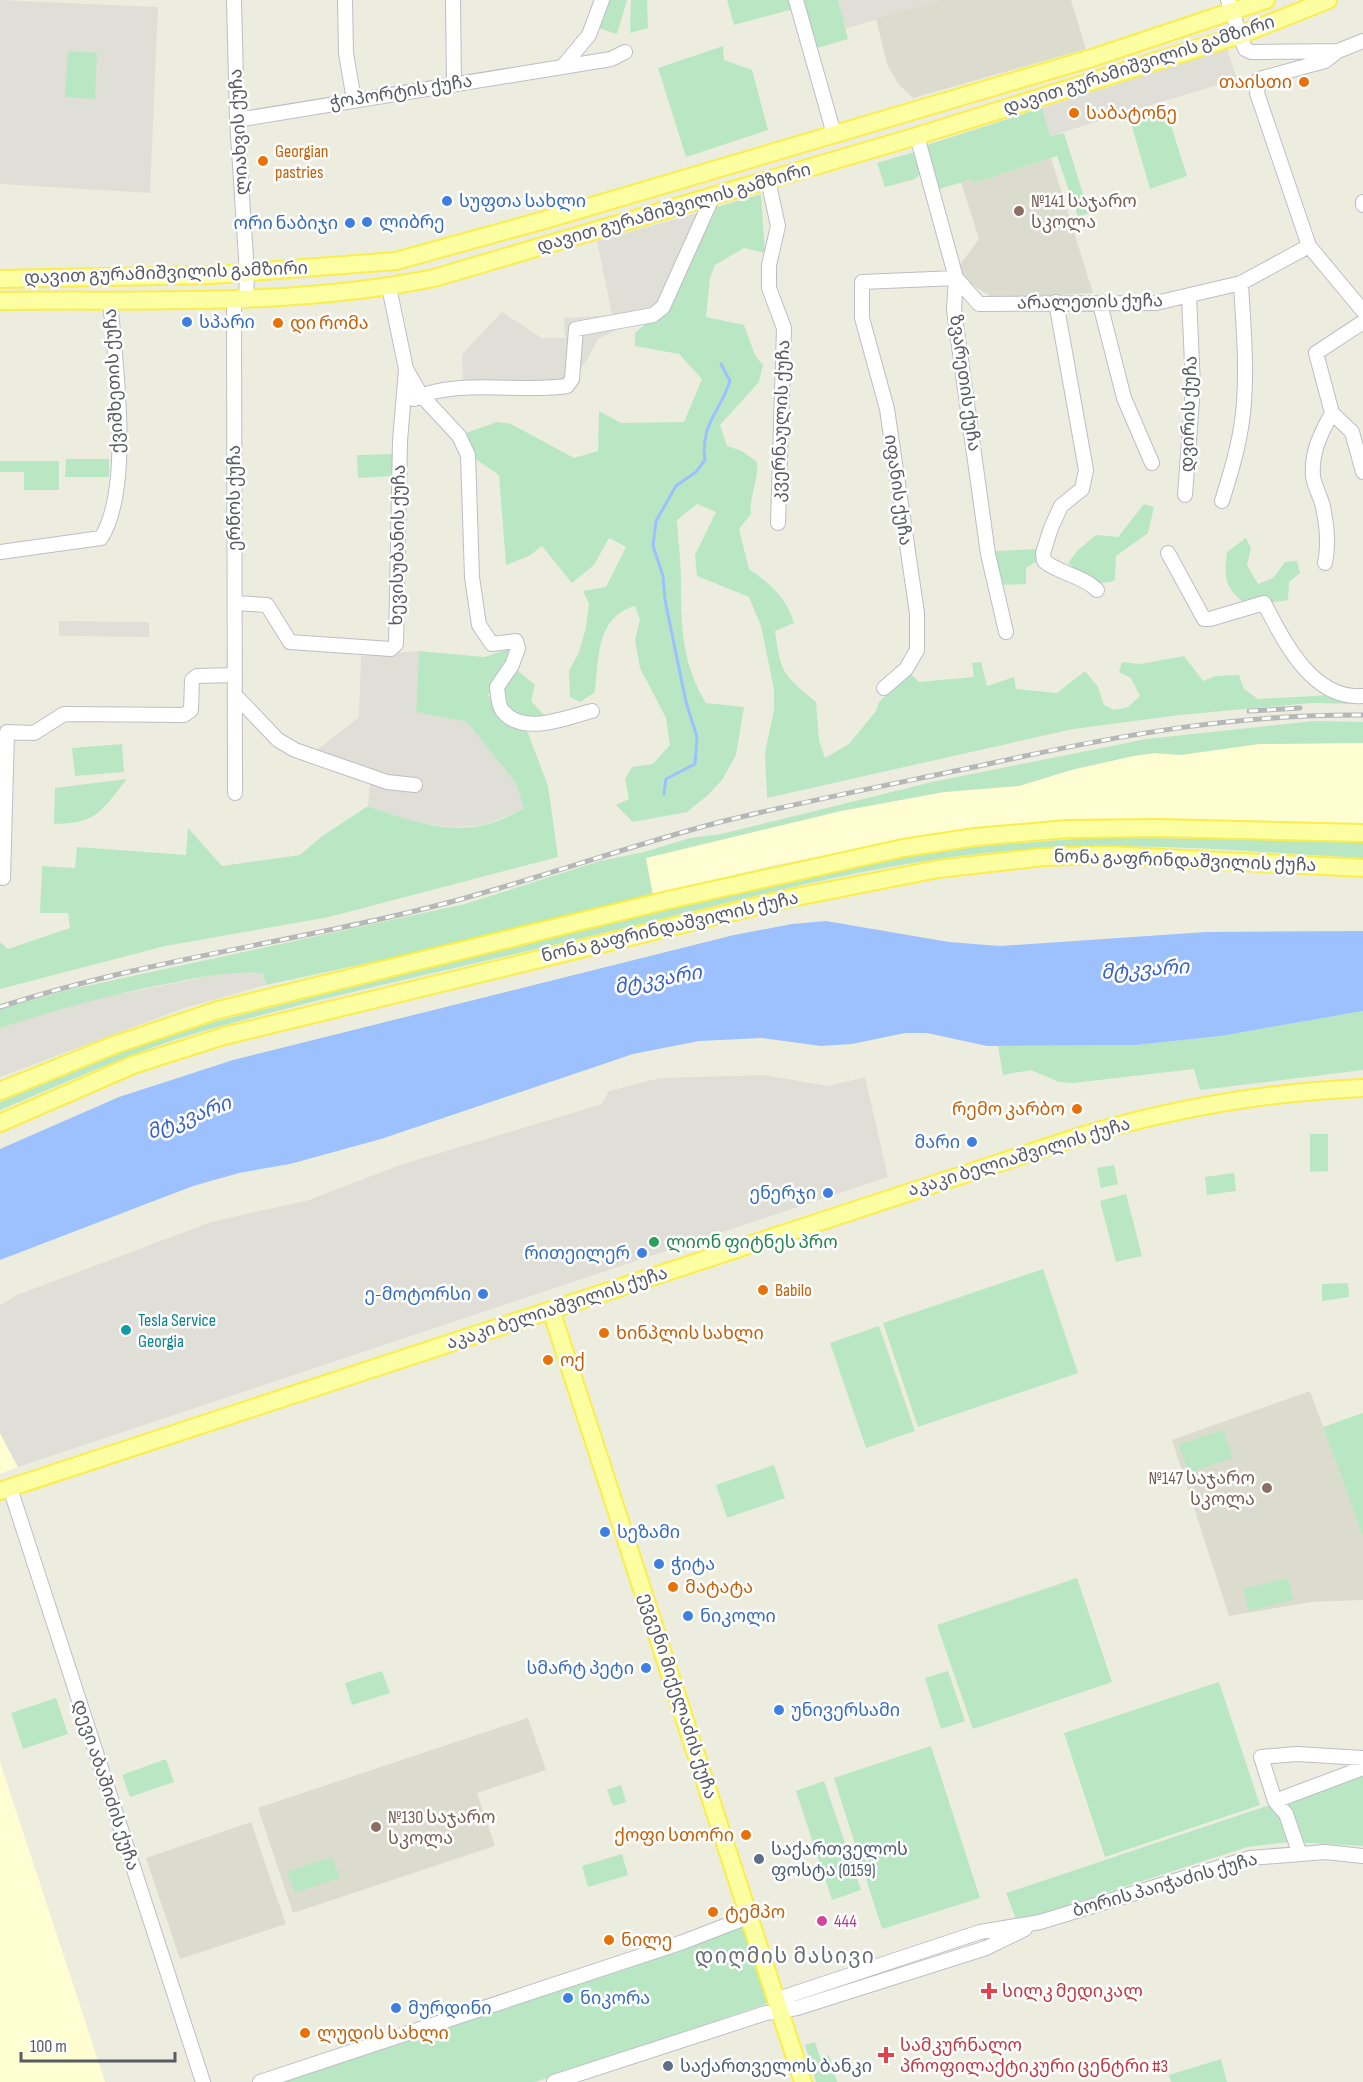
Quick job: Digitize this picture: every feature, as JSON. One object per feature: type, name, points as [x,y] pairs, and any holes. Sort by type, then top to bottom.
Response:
[{"type":"main road","name":"დავით გურამიშვილის გამზირი","points":[[0,279],[247,273],[396,261],[548,219],[1081,62],[1230,6],[1266,0]]},
{"type":"main road","name":"დავით გურამიშვილის გამზირი","points":[[0,301],[240,301],[389,287],[434,278],[917,136],[1240,35],[1328,0]]},
{"type":"main road","points":[[834,134],[841,159]]},
{"type":"main road","name":"ნონა გაფრინდაშვილის ქუჩა","points":[[0,1091],[114,1046],[218,1010],[668,900],[903,848],[975,837],[1088,829],[1363,833]]},
{"type":"main road","name":"ნონა გაფრინდაშვილის ქუჩა","points":[[0,1123],[134,1065],[224,1036],[775,902],[897,876],[977,863],[1077,855],[1363,868]]},
{"type":"main road","name":"აკაკი ბელიაშვილის ქუჩა","points":[[5,1490],[926,1185],[1159,1113],[1200,1106],[1363,1088]]},
{"type":"main road","name":"ევგენი მიქელაძის ქუჩა","points":[[551,1310],[803,2082]]},
{"type":"street","name":"ლიახვის ქუჩა","points":[[234,0],[237,120],[247,273],[240,301]]},
{"type":"street","points":[[345,0],[346,53],[354,100]]},
{"type":"street","points":[[453,0],[454,83]]},
{"type":"street","points":[[564,65],[589,34],[602,0]]},
{"type":"street","points":[[796,0],[834,134]]},
{"type":"street","points":[[1230,6],[1245,49],[1251,52],[1338,51]]},
{"type":"street","points":[[1363,41],[1338,51],[1325,61],[1259,79],[1257,93],[1309,246],[1363,311]]},
{"type":"street","name":"ჭოპორტის ქუჩა","points":[[237,120],[611,59],[625,52]]},
{"type":"street","name":"ზვარეთის ქუჩა","points":[[917,136],[956,278],[954,310],[988,554],[1006,633]]},
{"type":"street","name":"კვერნაულის ქუჩა","points":[[768,180],[778,226],[769,265],[769,288],[784,328],[778,523]]},
{"type":"street","points":[[402,405],[420,395],[471,387],[552,389],[567,386],[573,379],[576,329],[653,315],[663,307],[713,196]]},
{"type":"street","name":"არალეთის ქუჩა","points":[[956,278],[979,304],[1156,303],[1189,297],[1240,283],[1309,246]]},
{"type":"street","name":"იფანის ქუჩა","points":[[884,688],[906,669],[917,651],[916,613],[887,409],[862,318],[862,282],[956,278]]},
{"type":"street","points":[[1222,501],[1236,456],[1244,405],[1246,372],[1240,283]]},
{"type":"street","name":"ხევისუბანის ქუჩა","points":[[389,287],[406,369],[420,395],[459,436],[468,455],[471,577],[479,625],[492,644],[516,641],[519,648],[512,665],[497,687],[500,708],[508,717],[523,723],[542,724],[592,711]]},
{"type":"street","name":"დვირის ქუჩა","points":[[1185,495],[1193,386],[1189,297]]},
{"type":"street","name":"ქვიშხეთის ქუჩა","points":[[0,552],[101,538],[110,525],[121,443],[110,300]]},
{"type":"street","name":"ერწოს ქუჩა","points":[[235,793],[235,603],[240,301]]},
{"type":"street","points":[[1056,302],[1086,470],[1082,489],[1061,506],[1043,553],[1044,561],[1052,568],[1074,575],[1097,590]]},
{"type":"street","points":[[1100,304],[1124,398],[1152,463]]},
{"type":"street","points":[[1363,322],[1316,353],[1332,413],[1352,432],[1363,472]]},
{"type":"street","name":"ხევისუბანის ქუჩა","points":[[235,603],[267,605],[290,642],[391,650],[396,644],[402,405],[406,369]]},
{"type":"street","points":[[1325,563],[1329,548],[1323,507],[1313,477],[1314,457],[1320,435],[1332,413]]},
{"type":"street","points":[[1168,553],[1204,619],[1264,603],[1293,655],[1308,673],[1339,693],[1363,696]]},
{"type":"street","points":[[3,878],[2,771],[7,732],[34,733],[64,714],[184,715],[191,711],[192,680],[197,676],[235,675]]},
{"type":"street","points":[[235,695],[278,740],[295,750],[387,782],[415,785]]},
{"type":"street","name":"დევი აბაშიძის ქუჩა","points":[[5,1490],[203,2082]]},
{"type":"street","points":[[1299,1852],[1286,1814],[1275,1801],[1261,1757],[1297,1754],[1363,1758]]},
{"type":"street","points":[[1275,1801],[1363,1768]]},
{"type":"street","name":"ბორის პაიჭაძის ქუჩა","points":[[777,2005],[941,1945],[1000,1928],[1040,1922],[1250,1858],[1299,1852],[1363,1856]]},
{"type":"street","points":[[260,2082],[683,1942],[748,1917]]},
{"type":"street","name":"ბორის პაიჭაძის ქუჩა","points":[[777,2005],[797,2008],[997,1943],[1040,1922]]},
{"type":"street","points":[[997,1943],[1001,1937],[1000,1928]]},
{"type":"street","points":[[941,1945],[939,1954],[942,1962]]},
{"type":"street","points":[[554,2082],[777,2005]]},
{"type":"shaded area","points":[[0,0],[158,7],[150,193],[0,184]]},
{"type":"shaded area","points":[[607,0],[627,0],[617,34],[598,28]]},
{"type":"shaded area","points":[[631,0],[647,0],[648,28],[630,33]]},
{"type":"shaded area","points":[[727,0],[790,0],[793,9],[734,25]]},
{"type":"shaded area","points":[[801,0],[838,0],[848,39],[814,49]]},
{"type":"shaded area","points":[[838,0],[941,0],[845,29]]},
{"type":"shaded area","points":[[941,0],[1071,0],[1086,49],[913,98],[899,85],[887,64],[876,19]]},
{"type":"shaded area","points":[[723,46],[724,60],[752,70],[768,130],[686,157],[658,68]]},
{"type":"shaded area","points":[[1227,49],[1237,79],[1050,136],[1042,108]]},
{"type":"shaded area","points":[[68,51],[97,53],[95,99],[65,97]]},
{"type":"shaded area","points":[[1042,108],[1050,136],[1064,133],[1089,213],[1078,217],[1057,156],[974,183],[972,179],[936,190],[924,146]]},
{"type":"shaded area","points":[[1166,110],[1187,176],[1150,189],[1131,123]]},
{"type":"shaded area","points":[[918,151],[923,171],[915,179],[885,187],[877,163]]},
{"type":"shaded area","name":"№141 საჯარო სკოლა","points":[[1051,158],[1093,293],[995,299],[966,281],[959,266],[979,239],[961,182],[972,179],[974,183]]},
{"type":"shaded area","points":[[761,194],[765,253],[744,248],[715,265],[710,278],[706,317],[744,325],[755,355],[763,365],[759,382],[720,425],[727,446],[742,451],[757,462],[751,514],[739,529],[749,569],[777,592],[791,614],[794,623],[775,631],[779,656],[790,679],[816,702],[819,740],[825,758],[849,744],[876,711],[879,702],[909,672],[919,682],[974,677],[972,663],[981,662],[987,686],[1014,677],[1016,689],[1057,693],[1085,671],[1098,687],[1104,705],[1114,710],[1128,707],[1140,696],[1131,678],[1119,672],[1122,662],[1140,664],[1184,656],[1203,681],[1216,676],[1239,675],[1244,689],[1258,699],[1333,695],[1363,697],[1363,704],[1311,703],[1180,715],[1073,729],[767,798],[765,753],[774,710],[774,689],[761,626],[749,597],[697,576],[695,555],[716,512],[697,504],[677,520],[684,644],[692,674],[706,703],[744,707],[736,755],[722,780],[687,812],[633,822],[616,805],[629,799],[625,779],[632,767],[653,764],[670,745],[666,718],[640,668],[635,640],[640,620],[635,606],[622,611],[606,629],[599,653],[595,692],[580,702],[570,697],[569,671],[579,652],[586,627],[589,604],[583,591],[606,587],[626,547],[609,538],[594,565],[572,583],[542,546],[529,556],[506,565],[499,475],[471,456],[470,443],[463,434],[497,422],[511,424],[574,458],[598,451],[599,411],[621,423],[684,422],[702,379],[679,354],[635,346],[635,333],[649,321],[666,314],[717,207]]},
{"type":"shaded area","points":[[702,212],[667,297],[647,314],[612,315],[597,241]]},
{"type":"shaded area","points":[[502,312],[542,338],[565,338],[564,318],[612,315],[614,331],[598,339],[587,360],[567,385],[463,382],[462,354]]},
{"type":"shaded area","points":[[393,454],[394,476],[358,478],[357,455]]},
{"type":"shaded area","points":[[66,459],[109,459],[109,477],[65,477]]},
{"type":"shaded area","points":[[0,461],[59,461],[59,490],[24,490],[24,472],[0,472]]},
{"type":"shaded area","points":[[1144,504],[1154,507],[1148,533],[1116,556],[1115,580],[1102,583],[1095,581],[1084,576],[1068,563],[1077,551],[1096,535],[1118,537]]},
{"type":"shaded area","points":[[1246,538],[1251,548],[1247,565],[1258,584],[1273,578],[1285,562],[1297,561],[1300,573],[1289,582],[1288,600],[1248,606],[1231,589],[1226,577],[1227,552]]},
{"type":"shaded area","points":[[1039,549],[1040,559],[1026,568],[1026,584],[1001,585],[995,551]]},
{"type":"shaded area","points":[[59,621],[149,622],[149,637],[59,636]]},
{"type":"shaded area","points":[[512,648],[488,695],[507,719],[525,725],[548,786],[558,857],[329,917],[165,946],[0,989],[0,942],[8,949],[70,928],[68,913],[40,913],[42,866],[75,868],[77,847],[186,855],[188,828],[222,866],[300,855],[321,837],[368,806],[425,824],[455,828],[485,825],[524,809],[516,783],[467,722],[416,712],[419,651],[484,657]]},
{"type":"shaded area","points":[[419,651],[416,712],[467,722],[516,783],[524,809],[485,825],[452,827],[411,822],[368,806],[370,780],[313,753],[359,717],[361,656]]},
{"type":"shaded area","points":[[516,669],[535,685],[531,701],[547,718],[521,718],[506,706],[500,688]]},
{"type":"shaded area","points":[[1314,721],[1363,722],[1363,743],[1259,744],[1180,755],[1154,753],[1071,770],[1019,786],[944,792],[841,811],[646,858],[653,896],[479,939],[266,985],[263,973],[241,973],[154,986],[65,1008],[0,1028],[0,1009],[68,990],[465,904],[600,861],[644,852],[690,838],[721,834],[932,782],[1146,739]]},
{"type":"shaded area","points":[[1363,743],[1363,827],[1035,825],[937,834],[774,865],[653,896],[645,858],[841,811],[944,792],[1019,786],[1071,770],[1133,756],[1154,753],[1180,755],[1259,744]]},
{"type":"shaded area","points":[[122,744],[124,772],[75,776],[72,748]]},
{"type":"shaded area","points":[[127,779],[104,807],[89,818],[54,824],[55,788]]},
{"type":"shaded area","points":[[1102,837],[1363,842],[1363,858],[1198,848],[1116,846],[1033,849],[923,861],[814,882],[351,992],[203,1031],[126,1057],[0,1110],[0,1102],[133,1048],[217,1021],[723,896],[844,869],[934,852]]},
{"type":"shaded area","points":[[235,971],[263,973],[266,985],[184,1008],[0,1077],[0,1028],[76,1003]]},
{"type":"shaded area","points":[[1363,1011],[1363,1070],[1200,1090],[1194,1069],[1073,1083],[1059,1082],[1031,1070],[1003,1075],[998,1046],[1136,1045],[1221,1036]]},
{"type":"shaded area","points":[[764,1075],[828,1086],[865,1077],[888,1177],[18,1467],[0,1433],[0,1305],[17,1295],[211,1222],[309,1200],[400,1165],[602,1104],[609,1091],[660,1078]]},
{"type":"shaded area","points":[[1310,1134],[1328,1134],[1328,1171],[1310,1172]]},
{"type":"shaded area","points":[[1114,1165],[1118,1184],[1101,1188],[1097,1168]]},
{"type":"shaded area","points":[[1234,1173],[1236,1191],[1207,1195],[1205,1177]]},
{"type":"shaded area","points":[[1126,1194],[1142,1256],[1116,1262],[1100,1201]]},
{"type":"shaded area","points":[[1043,1269],[1078,1373],[918,1427],[883,1323]]},
{"type":"shaded area","points":[[1348,1283],[1349,1297],[1322,1301],[1322,1284]]},
{"type":"shaded area","points":[[879,1326],[915,1431],[866,1448],[830,1343]]},
{"type":"shaded area","name":"№147 საჯარო სკოლა","points":[[1310,1391],[1363,1536],[1363,1600],[1311,1602],[1229,1616],[1172,1440]]},
{"type":"shaded area","points":[[1363,1413],[1363,1536],[1323,1427]]},
{"type":"shaded area","points":[[1223,1430],[1233,1458],[1188,1473],[1179,1444]]},
{"type":"shaded area","points":[[0,1433],[18,1467],[0,1474]]},
{"type":"shaded area","points":[[774,1465],[785,1498],[727,1518],[716,1485]]},
{"type":"shaded area","points":[[1077,1578],[1112,1682],[973,1729],[937,1625]]},
{"type":"shaded area","points":[[1288,1578],[1293,1600],[1249,1611],[1243,1589]]},
{"type":"shaded area","points":[[382,1671],[390,1693],[352,1705],[345,1683]]},
{"type":"shaded area","points":[[948,1671],[965,1721],[941,1729],[925,1678]]},
{"type":"shaded area","points":[[1219,1682],[1260,1805],[1105,1857],[1064,1733]]},
{"type":"shaded area","points":[[56,1698],[68,1734],[23,1749],[11,1713]]},
{"type":"shaded area","name":"№130 საჯარო სკოლა","points":[[528,1718],[546,1770],[477,1793],[495,1846],[293,1913],[258,1808]]},
{"type":"shaded area","points":[[931,1746],[980,1898],[882,1929],[834,1778]]},
{"type":"shaded area","points":[[166,1759],[174,1782],[130,1797],[122,1775]]},
{"type":"shaded area","points":[[0,1762],[77,1996],[105,2082],[0,2082]]},
{"type":"shaded area","points":[[1363,1774],[1363,1846],[1289,1842],[1247,1847],[1017,1922],[1006,1893]]},
{"type":"shaded area","points":[[824,1781],[861,1890],[832,1900],[796,1791]]},
{"type":"shaded area","points":[[621,1785],[626,1802],[613,1806],[607,1790]]},
{"type":"shaded area","points":[[251,1822],[286,1924],[180,1959],[146,1858]]},
{"type":"shaded area","points":[[622,1854],[628,1875],[588,1887],[582,1866]]},
{"type":"shaded area","points":[[332,1857],[340,1878],[295,1893],[287,1872]]},
{"type":"shaded area","points":[[742,1925],[769,2003],[535,2082],[280,2082]]},
{"type":"shaded area","points":[[815,2042],[820,2057],[829,2055],[837,2082],[816,2082],[805,2045]]},
{"type":"shaded area","points":[[1221,2059],[1227,2082],[1171,2082],[1169,2075]]},
{"type":"water","name":"მტკვარი","points":[[826,921],[949,942],[1000,946],[1206,932],[1363,931],[1363,1011],[1221,1036],[1136,1045],[987,1046],[927,1033],[905,1033],[852,1044],[821,1046],[762,1038],[699,1041],[633,1054],[381,1139],[290,1164],[239,1173],[193,1186],[0,1260],[0,1149],[119,1097],[233,1060],[734,935],[792,924]]},
{"type":"waterway","points":[[664,794],[666,779],[695,764],[697,737],[686,702],[665,600],[663,576],[653,546],[656,521],[676,486],[696,472],[705,460],[705,437],[730,381],[721,364]]},
{"type":"railway","points":[[1249,711],[1300,708]]},
{"type":"railway","points":[[0,1007],[113,975],[343,927],[458,900],[687,831],[820,799],[1128,736],[1267,718],[1363,715]]},
{"type":"place","name":"თაისთი","points":[[1304,82]]},
{"type":"place","name":"საბატონე","points":[[1074,113]]},
{"type":"place","name":"Georgian pastries","points":[[263,161]]},
{"type":"place","name":"სუფთა სახლი","points":[[447,201]]},
{"type":"place","name":"№141 საჯარო სკოლა","points":[[1019,211]]},
{"type":"place","name":"ლიბრე","points":[[367,222]]},
{"type":"place","name":"ორი ნაბიჯი","points":[[350,223]]},
{"type":"place","name":"სპარი","points":[[187,322]]},
{"type":"place","name":"დი რომა","points":[[278,323]]},
{"type":"place","name":"რემო კარბო","points":[[1077,1109]]},
{"type":"place","name":"მარი","points":[[972,1142]]},
{"type":"place","name":"ენერჯი","points":[[828,1193]]},
{"type":"place","name":"ლიონ ფიტნეს პრო","points":[[654,1242]]},
{"type":"place","name":"რითეილერ","points":[[642,1253]]},
{"type":"place","name":"Babilo","points":[[763,1290]]},
{"type":"place","name":"ე-მოტორსი","points":[[483,1294]]},
{"type":"place","name":"Tesla Service Georgia","points":[[126,1330]]},
{"type":"place","name":"ხინპლის სახლი","points":[[604,1333]]},
{"type":"place","name":"ოქ","points":[[548,1360]]},
{"type":"place","name":"№147 საჯარო სკოლა","points":[[1267,1488]]},
{"type":"place","name":"სეზამი","points":[[605,1532]]},
{"type":"place","name":"ჭიტა","points":[[659,1564]]},
{"type":"place","name":"მატატა","points":[[673,1587]]},
{"type":"place","name":"ნიკოლი","points":[[688,1616]]},
{"type":"place","name":"სმარტ პეტი","points":[[646,1668]]},
{"type":"place","name":"უნივერსამი","points":[[779,1710]]},
{"type":"place","name":"№130 საჯარო სკოლა","points":[[376,1827]]},
{"type":"place","name":"ქოფი სთორი","points":[[746,1835]]},
{"type":"place","name":"საქართველოს ფოსტა (0159)","points":[[759,1859]]},
{"type":"place","name":"ტემპო","points":[[713,1912]]},
{"type":"place","name":"444","points":[[822,1921]]},
{"type":"place","name":"ნილე","points":[[609,1940]]},
{"type":"place","name":"სილკ მედიკალ","points":[[989,1991]]},
{"type":"place","name":"ნიკორა","points":[[568,1998]]},
{"type":"place","name":"მურდინი","points":[[396,2008]]},
{"type":"place","name":"ლუდის სახლი","points":[[305,2033]]},
{"type":"place","name":"სამკურნალო პროფილაქტიკური ცენტრი #3","points":[[886,2055]]},
{"type":"place","name":"საქართველოს ბანკი","points":[[668,2066]]},
{"type":"district","name":"დიღმის მასივი","points":[[785,1956]]}]
